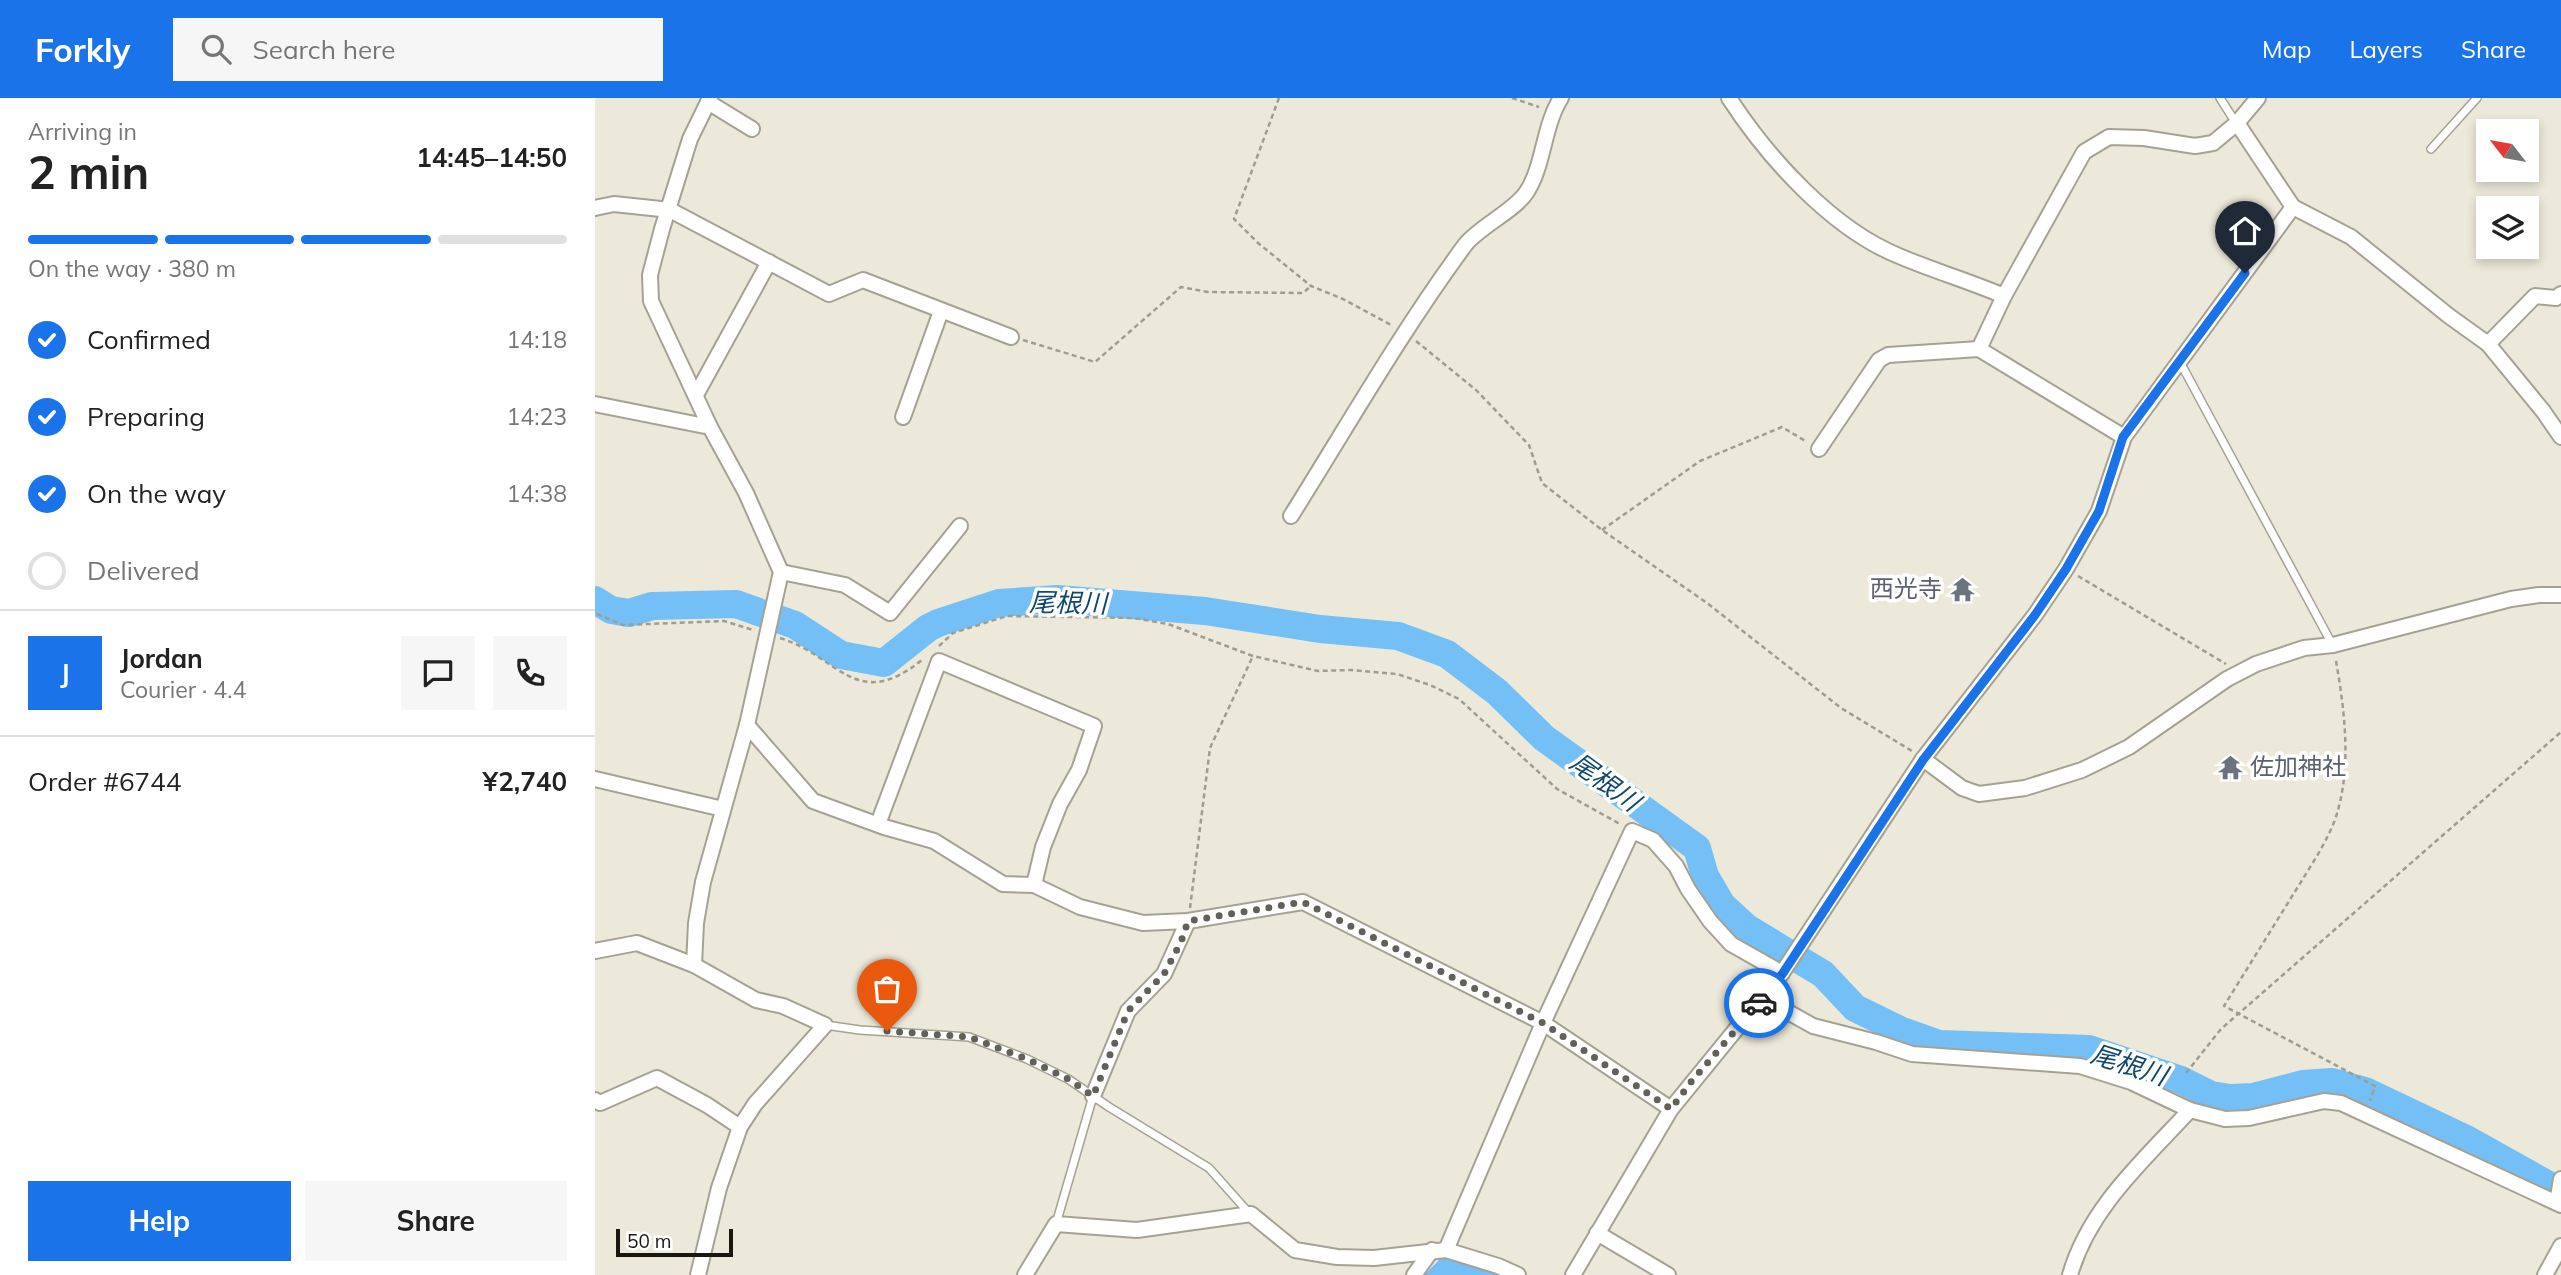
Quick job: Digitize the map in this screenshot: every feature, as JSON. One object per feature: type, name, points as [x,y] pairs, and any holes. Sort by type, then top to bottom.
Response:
[{"type":"street","points":[[1291,516],[1405,332],[1468,242],[1526,194],[1539,160],[1552,112],[1561,98]]},
{"type":"street","points":[[1729,98],[1767,150],[1805,191],[1847,226],[1897,256],[1965,279],[2004,296]]},
{"type":"street","points":[[1979,349],[2004,296],[2084,152],[2109,137],[2144,138],[2195,146],[2213,143],[2237,123],[2258,98]]},
{"type":"street","points":[[694,965],[696,923],[703,882],[747,725],[781,572],[746,493],[711,427],[651,301],[650,275],[691,139],[709,100],[752,129]]},
{"type":"street","points":[[2237,123],[2293,207],[2351,237],[2449,316],[2489,344],[2561,437]]},
{"type":"street","points":[[595,208],[614,204],[670,210],[829,294],[863,281],[1011,337]]},
{"type":"street","points":[[1573,1275],[1671,1109],[1763,998],[1923,760],[2035,615],[2066,569],[2099,511],[2123,437],[2293,207]]},
{"type":"street","points":[[696,395],[769,262]]},
{"type":"street","points":[[2489,344],[2535,296],[2556,298],[2561,294]]},
{"type":"street","points":[[903,417],[941,311]]},
{"type":"street","points":[[1819,449],[1879,360],[1888,355],[1979,349],[2123,437]]},
{"type":"street","points":[[595,404],[711,427]]},
{"type":"street","points":[[781,572],[845,585],[890,613],[960,526]]},
{"type":"street","points":[[1923,760],[1962,788],[1979,794],[2025,788],[2082,770],[2129,747],[2239,672],[2256,664],[2304,648],[2333,645],[2511,598],[2561,595]]},
{"type":"street","points":[[878,824],[939,661],[1094,726],[1079,770],[1060,804],[1043,847],[1034,885]]},
{"type":"street","points":[[747,725],[813,801],[935,841],[1003,884],[1034,885],[1080,907],[1143,923],[1188,921],[1303,902],[1543,1023],[1671,1109]]},
{"type":"street","points":[[595,779],[723,809]]},
{"type":"street","points":[[1414,1275],[1439,1250],[1632,831],[1653,841],[1676,866],[1688,889],[1731,944],[1785,968]]},
{"type":"street","points":[[1093,1096],[1128,1011],[1164,974],[1181,942],[1188,921]]},
{"type":"street","points":[[595,951],[638,943],[694,965],[756,1000],[783,1006],[825,1025],[755,1104],[740,1126],[719,1188],[698,1275]]},
{"type":"street","points":[[1763,998],[1813,1026],[1912,1054],[2080,1066],[2131,1082],[2190,1110],[2225,1119],[2249,1118],[2324,1101],[2341,1104],[2560,1193]]},
{"type":"street","points":[[595,1100],[600,1102],[657,1078],[740,1126]]},
{"type":"street","points":[[2070,1275],[2082,1241],[2094,1220],[2133,1171],[2190,1110]]},
{"type":"street","points":[[1025,1275],[1056,1224],[1137,1230],[1251,1214],[1295,1250],[1374,1258],[1439,1250],[1498,1266],[1517,1275]]},
{"type":"street","points":[[1597,1233],[1668,1275]]},
{"type":"street","points":[[2545,1275],[2561,1246]]},
{"type":"lane","points":[[2220,98],[2237,123]]},
{"type":"lane","points":[[2431,149],[2477,98]]},
{"type":"lane","points":[[2180,362],[2333,645]]},
{"type":"lane","points":[[825,1025],[969,1037],[1058,1074],[1209,1168],[1251,1214]]},
{"type":"lane","points":[[1056,1224],[1093,1096]]},
{"type":"path","points":[[1279,98],[1234,219],[1258,243],[1311,286],[1343,299],[1405,332],[1476,390],[1529,446],[1542,484],[1602,530],[1707,603],[1841,708],[1908,748],[1923,760]]},
{"type":"path","points":[[1512,98],[1552,112]]},
{"type":"path","points":[[1011,337],[1095,362],[1181,286],[1208,292],[1303,293],[1311,286]]},
{"type":"path","points":[[1602,530],[1700,461],[1782,427],[1819,449]]},
{"type":"path","points":[[2066,569],[2239,672]]},
{"type":"path","points":[[597,614],[623,625],[724,621],[768,631],[810,652],[843,675],[863,681],[882,683],[924,658]]},
{"type":"path","points":[[934,650],[953,633],[1007,616],[1134,618],[1168,624],[1253,656],[1318,671],[1351,670],[1397,674],[1430,685],[1459,699],[1557,789],[1632,831]]},
{"type":"path","points":[[2333,645],[2343,705],[2345,739],[2340,805],[2317,856],[2224,1006],[2375,1086],[2365,1114]]},
{"type":"path","points":[[1188,921],[1210,748],[1253,656]]},
{"type":"path","points":[[2186,1073],[2214,1038],[2239,1014],[2561,732]]},
{"type":"water","points":[[1440,1259],[1457,1259],[1503,1275],[1424,1275]]},
{"type":"waterway","name":"尾根川","points":[[595,600],[611,610],[629,613],[652,606],[736,604],[795,625],[841,655],[884,663],[938,623],[999,603],[1058,599],[1205,611],[1320,629],[1398,636],[1447,654],[1497,692],[1544,738],[1697,848],[1705,876],[1722,905],[1747,928],[1823,974],[1855,1008],[1902,1031],[1939,1044],[2089,1049],[2181,1080],[2211,1095],[2230,1098],[2253,1097],[2303,1084],[2332,1082],[2365,1091],[2468,1140],[2561,1192]]},
{"type":"way so far","points":[[887,1031],[969,1037],[1027,1059],[1068,1079],[1093,1096],[1128,1011],[1164,974],[1181,942],[1188,921],[1303,902],[1543,1023],[1671,1109],[1759,1003]]},
{"type":"place","name":"西光寺","points":[[1962,589]]},
{"type":"place","name":"佐加神社","points":[[2230,767]]},
{"type":"route","points":[[1759,1003],[1783,973],[1923,760],[2035,615],[2066,569],[2099,511],[2123,437],[2245,273]]}]
